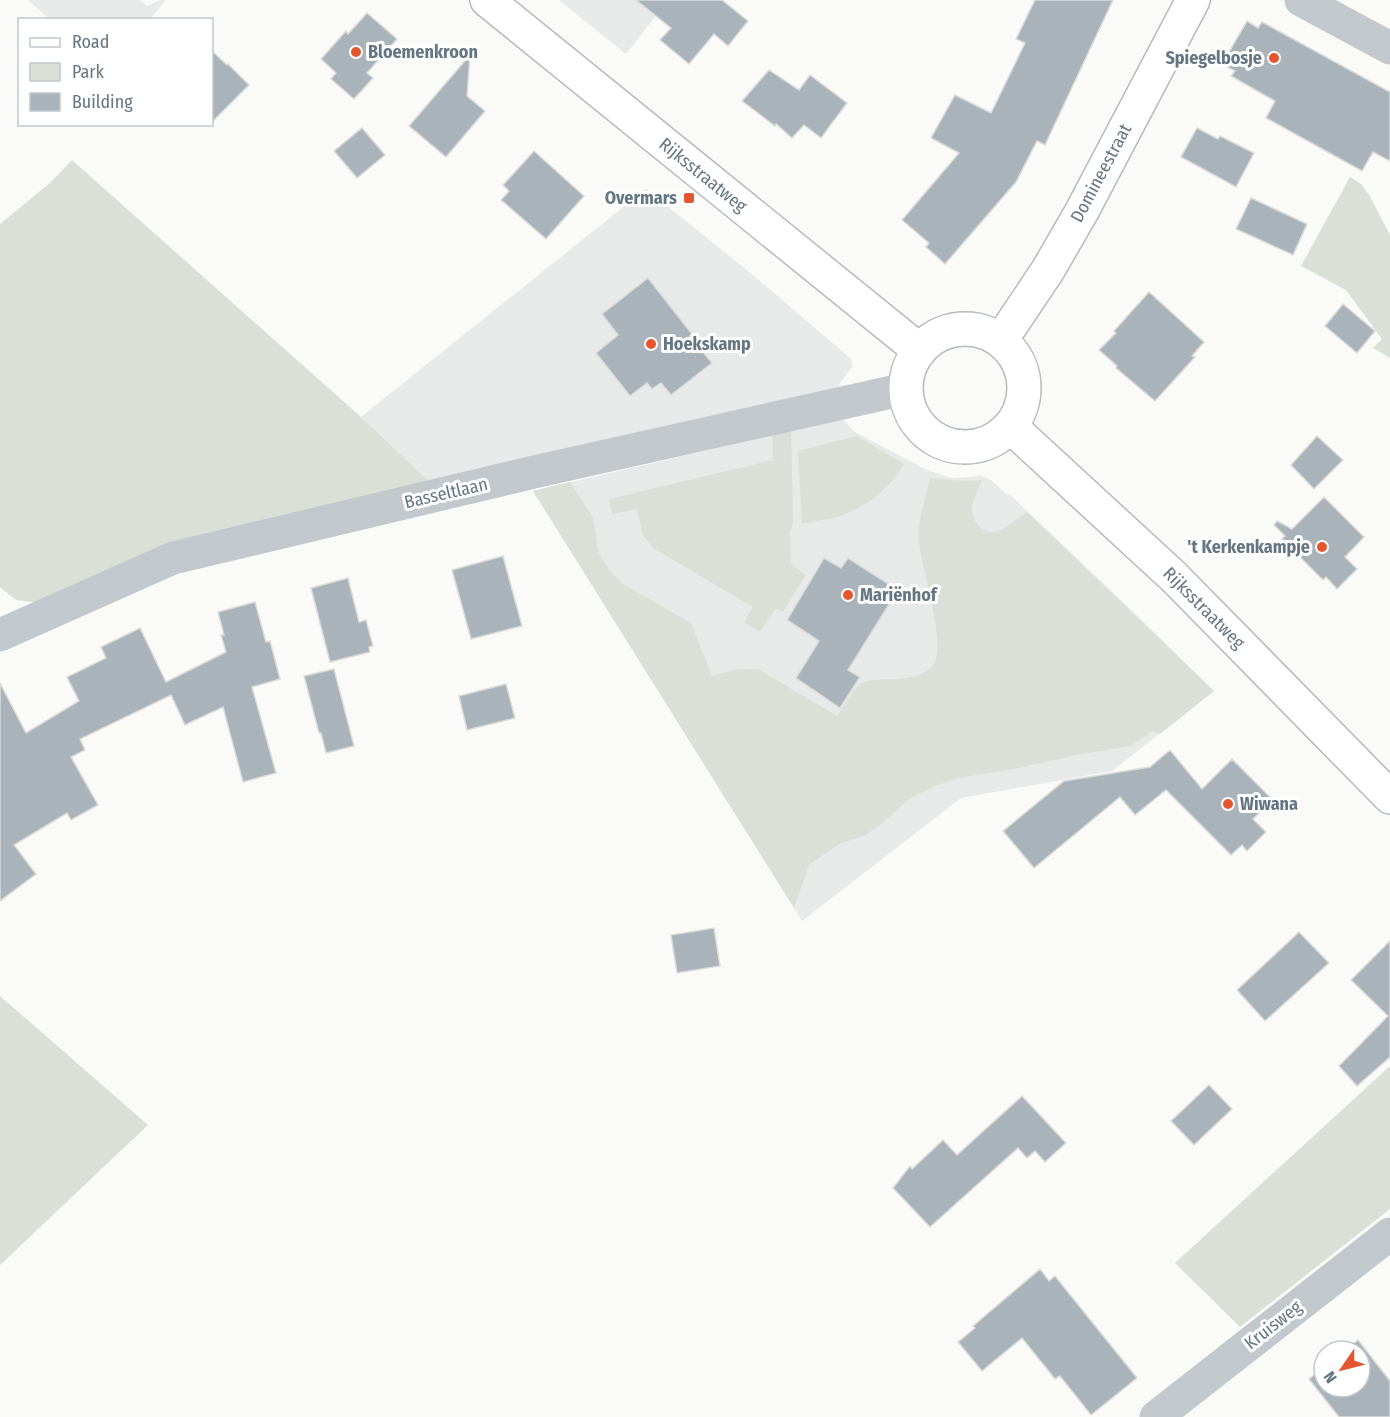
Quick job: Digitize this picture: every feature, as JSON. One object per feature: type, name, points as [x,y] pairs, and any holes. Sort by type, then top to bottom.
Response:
[{"type":"main road","name":"Rijksstraatweg","points":[[487,0],[919,350]]},
{"type":"main road","name":"Domineestraat","points":[[1001,340],[1048,270],[1082,211],[1193,0]]},
{"type":"main road","points":[[957,329],[980,330],[1001,340],[1012,352],[1020,366],[1024,381],[1019,413],[1010,426],[1000,436],[980,445],[959,447],[945,444],[921,428],[908,404],[905,390],[908,369],[919,350],[936,336],[957,329]]},
{"type":"main road","name":"Rijksstraatweg","points":[[1010,426],[1160,563],[1390,797]]},
{"type":"street","points":[[1301,0],[1390,48]]},
{"type":"street","name":"Basseltlaan","points":[[0,635],[173,558],[534,472],[905,390]]},
{"type":"street","name":"Kruisweg","points":[[1156,1417],[1390,1234]]},
{"type":"shaded area","points":[[28,0],[140,0],[147,6],[160,0],[166,0],[151,18],[49,18]]},
{"type":"shaded area","points":[[559,0],[668,0],[626,54]]},
{"type":"shaded area","points":[[646,189],[753,275],[851,359],[853,366],[840,383],[836,393],[435,487],[361,417]]},
{"type":"shaded area","points":[[843,419],[855,432],[927,470],[952,478],[981,476],[991,480],[1007,495],[1009,494],[1119,598],[1214,691],[1112,771],[961,798],[802,921],[533,491]]},
{"type":"green space","points":[[72,160],[361,417],[435,487],[39,603],[16,600],[0,587],[0,224],[51,182]]},
{"type":"green space","points":[[1350,177],[1361,184],[1369,195],[1390,235],[1390,358],[1373,348],[1382,339],[1346,290],[1301,266]]},
{"type":"green space","points":[[791,422],[793,524],[790,531],[791,564],[806,575],[783,612],[776,608],[760,632],[744,622],[753,607],[655,549],[643,536],[637,509],[612,514],[609,499],[773,460],[772,427]]},
{"type":"green space","points":[[857,436],[904,464],[884,489],[861,507],[834,518],[802,523],[798,451]]},
{"type":"green space","points":[[930,478],[982,480],[972,512],[975,521],[985,531],[999,531],[1027,512],[1214,691],[1160,734],[1152,731],[1131,746],[958,778],[909,799],[878,827],[865,835],[839,844],[809,865],[794,908],[533,491],[570,482],[593,517],[598,551],[609,570],[623,584],[691,623],[712,676],[739,669],[758,669],[837,716],[855,689],[864,682],[913,677],[932,667],[936,657],[936,626],[919,541],[921,517]]},
{"type":"green space","points":[[0,996],[148,1125],[0,1265]]},
{"type":"green space","points":[[1390,1066],[1390,1209],[1240,1327],[1175,1263]]},
{"type":"building","points":[[636,0],[722,0],[748,21],[728,46],[714,34],[689,64],[660,40],[671,28]]},
{"type":"building","points":[[1035,0],[1113,0],[1045,145],[1037,141],[1016,182],[945,264],[926,247],[929,243],[902,220],[959,153],[931,138],[955,95],[991,113],[1025,43],[1016,39]]},
{"type":"building","name":"Bloemenkroon","points":[[367,13],[397,39],[367,73],[373,78],[354,99],[331,79],[336,73],[321,59],[346,31],[348,34]]},
{"type":"building","points":[[1247,21],[1258,28],[1262,22],[1390,92],[1390,161],[1373,152],[1362,171],[1266,118],[1275,101],[1231,76],[1235,71],[1222,64]]},
{"type":"building","points":[[213,52],[249,85],[213,121]]},
{"type":"building","points":[[470,55],[467,96],[485,111],[446,157],[409,126]]},
{"type":"building","points":[[769,70],[799,90],[810,75],[847,103],[821,138],[804,125],[792,138],[742,101]]},
{"type":"building","points":[[362,128],[385,155],[357,178],[334,151]]},
{"type":"building","points":[[1197,128],[1218,139],[1220,136],[1254,153],[1236,187],[1181,157]]},
{"type":"building","points":[[534,151],[584,196],[546,239],[501,200],[509,191],[503,185]]},
{"type":"building","points":[[1251,198],[1307,224],[1293,255],[1236,229]]},
{"type":"building","name":"Hoekskamp","points":[[648,278],[712,363],[671,395],[661,383],[652,389],[647,383],[630,396],[596,353],[618,335],[602,314]]},
{"type":"building","points":[[1149,292],[1204,342],[1192,356],[1195,357],[1155,401],[1116,368],[1117,366],[1099,350]]},
{"type":"building","points":[[1343,304],[1375,331],[1357,353],[1325,326]]},
{"type":"building","points":[[1317,436],[1343,460],[1314,489],[1291,465]]},
{"type":"building","name":"'t Kerkenkampje","points":[[1324,497],[1364,537],[1345,557],[1357,569],[1337,589],[1326,577],[1323,580],[1282,539],[1285,536],[1274,525],[1277,521],[1292,529]]},
{"type":"building","points":[[503,556],[522,626],[471,639],[452,570]]},
{"type":"building","name":"Mariënhof","points":[[824,558],[841,568],[848,558],[898,590],[848,670],[860,677],[840,708],[796,678],[819,641],[787,620]]},
{"type":"building","points":[[348,578],[359,622],[366,620],[373,646],[369,647],[370,652],[330,662],[311,588]]},
{"type":"building","points":[[255,602],[266,642],[270,641],[280,679],[252,687],[276,773],[243,782],[223,707],[185,725],[171,695],[80,739],[85,750],[71,757],[98,805],[71,820],[67,813],[14,845],[36,874],[0,901],[0,683],[26,733],[79,701],[67,677],[106,658],[101,647],[140,628],[166,682],[226,652],[218,612]]},
{"type":"building","points":[[334,669],[354,746],[326,753],[304,676]]},
{"type":"building","points":[[506,684],[515,718],[467,730],[459,696]]},
{"type":"building","points":[[1170,750],[1202,789],[1232,759],[1273,800],[1253,819],[1266,832],[1247,851],[1242,845],[1231,855],[1166,790],[1135,815],[1120,797],[1034,868],[1003,831],[1064,781],[1150,767]]},
{"type":"building","points":[[714,928],[720,966],[677,973],[671,935]]},
{"type":"building","points":[[1299,932],[1329,963],[1265,1021],[1237,990]]},
{"type":"building","points":[[1390,941],[1390,1057],[1357,1086],[1339,1066],[1388,1016],[1351,980]]},
{"type":"building","points":[[1209,1085],[1232,1109],[1194,1145],[1171,1121]]},
{"type":"building","points":[[1022,1096],[1066,1143],[1045,1162],[1035,1151],[1027,1158],[1018,1148],[930,1227],[893,1188],[910,1166],[912,1169],[943,1140],[957,1155]]},
{"type":"building","points":[[1040,1269],[1049,1281],[1055,1276],[1137,1378],[1091,1415],[1060,1376],[1055,1379],[1022,1338],[982,1371],[958,1342],[975,1328],[973,1326]]},
{"type":"building","points":[[1372,1358],[1390,1381],[1390,1417],[1339,1417],[1325,1399],[1372,1399]]},
{"type":"place","name":"Bloemenkroon","points":[[356,52]]},
{"type":"place","name":"Spiegelbosje","points":[[1274,58]]},
{"type":"place","name":"Overmars","points":[[689,198]]},
{"type":"place","name":"Hoekskamp","points":[[651,344]]},
{"type":"place","name":"'t Kerkenkampje","points":[[1322,547]]},
{"type":"place","name":"Mariënhof","points":[[848,595]]},
{"type":"place","name":"Wiwana","points":[[1228,804]]}]
